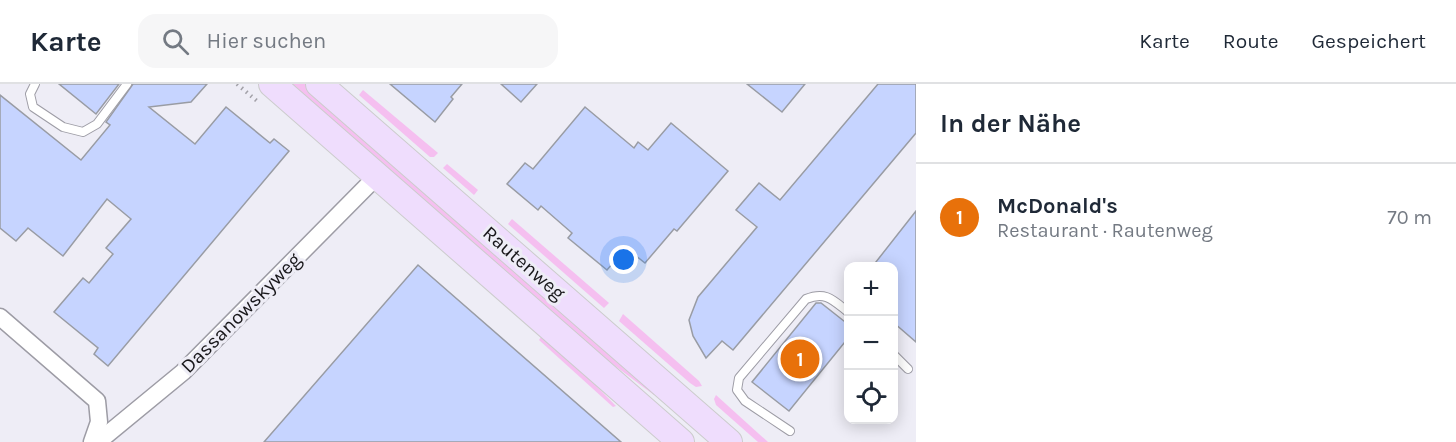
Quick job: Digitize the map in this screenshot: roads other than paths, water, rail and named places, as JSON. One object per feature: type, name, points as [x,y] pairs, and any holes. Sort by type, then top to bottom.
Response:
[{"type":"main road","name":"Rautenweg","points":[[272,84],[681,442]]},
{"type":"main road","name":"Rautenweg","points":[[319,84],[729,442]]},
{"type":"street","name":"Dassanowskyweg","points":[[98,442],[183,372],[378,175]]},
{"type":"street","points":[[0,317],[97,401],[99,422],[92,442]]},
{"type":"lane","points":[[35,84],[30,94],[33,106],[63,127],[83,132],[97,124],[127,84]]},
{"type":"lane","points":[[790,431],[745,401],[737,390],[739,378],[806,299],[816,295],[825,296],[844,308]]},
{"type":"lane","points":[[898,359],[908,369]]},
{"type":"place","name":"McDonald's","points":[[800,359]]}]
